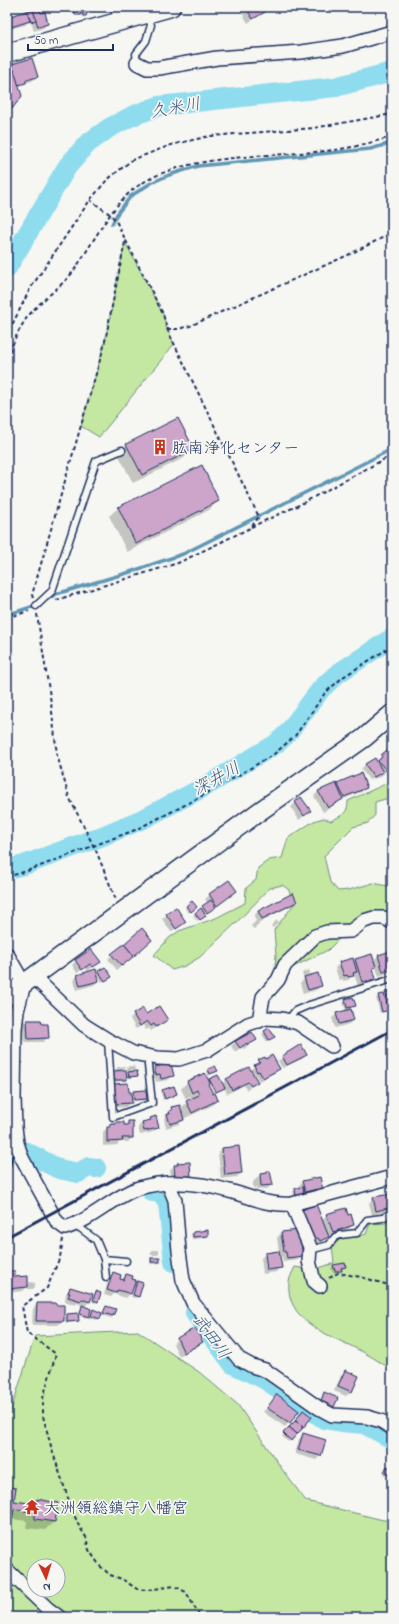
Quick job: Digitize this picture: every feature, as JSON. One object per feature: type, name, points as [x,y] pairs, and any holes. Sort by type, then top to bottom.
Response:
[{"type":"street","points":[[7,53],[119,14],[148,14],[168,8]]},
{"type":"street","points":[[137,63],[147,68],[159,68],[217,58],[301,52],[343,46],[392,32]]},
{"type":"street","points":[[7,996],[364,738],[392,714]]},
{"type":"street","points":[[259,1021],[263,997],[278,980],[285,965],[315,936],[327,932],[351,931],[364,921],[374,918],[384,918],[392,922]]},
{"type":"street","points":[[7,954],[29,981],[84,1025],[133,1053],[179,1059],[207,1050],[248,1024],[266,1018],[298,1023],[332,1046]]},
{"type":"street","points":[[29,981],[17,1011],[15,1029],[14,1127],[22,1158],[57,1222],[70,1226],[131,1191],[149,1185],[168,1183],[196,1184],[232,1191],[265,1202],[281,1205],[292,1204],[392,1177]]},
{"type":"street","points":[[7,1143],[14,1127]]},
{"type":"street","points":[[168,1183],[175,1200],[183,1280],[193,1303],[239,1359],[252,1366],[265,1370],[319,1408],[332,1415],[367,1417],[381,1421],[392,1428]]},
{"type":"street","points":[[292,1204],[310,1250],[309,1261],[314,1281],[320,1286]]},
{"type":"street","points":[[7,1570],[48,1609],[59,1617]]},
{"type":"lane","points":[[137,63],[136,54],[146,41],[151,25],[148,14]]},
{"type":"lane","points":[[36,606],[52,591],[96,461],[122,450]]},
{"type":"lane","points":[[287,1021],[295,1011],[309,1005],[392,979]]},
{"type":"lane","points":[[108,1040],[113,1117],[152,1104],[147,1056]]},
{"type":"lane","points":[[7,1164],[14,1127]]},
{"type":"lane","points":[[310,1250],[329,1245],[335,1237],[340,1234],[357,1233],[367,1220],[382,1218],[392,1214]]},
{"type":"lane","points":[[70,1226],[96,1240],[104,1259],[106,1277]]},
{"type":"lane","points":[[104,1259],[126,1261]]},
{"type":"lane","points":[[7,1366],[7,1391]]},
{"type":"path","points":[[7,337],[30,290],[90,200],[107,180],[132,160],[171,145],[210,136],[314,128],[392,114]]},
{"type":"path","points":[[7,358],[24,321],[72,273],[111,215],[129,193],[148,180],[167,171],[195,162],[333,150],[362,145],[392,136]]},
{"type":"path","points":[[90,200],[111,215],[116,222],[163,314],[167,329],[259,517],[250,528]]},
{"type":"path","points":[[167,329],[178,329],[190,326],[348,255],[392,233]]},
{"type":"path","points":[[122,912],[94,846],[69,797],[57,755],[51,703],[36,606],[32,595],[104,346],[125,242]]},
{"type":"path","points":[[7,618],[30,610],[36,606],[123,581],[178,563],[299,505],[392,455]]},
{"type":"path","points":[[7,877],[27,871],[135,830],[187,804],[274,754],[295,736],[325,694],[343,677],[392,646]]},
{"type":"path","points":[[70,1226],[60,1257],[47,1288],[22,1306],[27,1333],[56,1354],[43,1398],[43,1416],[52,1450],[72,1510],[86,1537],[89,1550],[100,1566],[110,1575],[122,1579],[137,1589],[148,1590],[174,1586],[186,1592],[200,1617]]},
{"type":"path","points":[[320,1286],[327,1279],[338,1273],[361,1277],[392,1286]]},
{"type":"green space","points":[[125,242],[163,314],[167,329],[174,344],[99,437],[81,426],[104,346]]},
{"type":"green space","points":[[392,781],[392,797],[375,802],[375,815],[368,823],[353,827],[324,856],[330,882],[338,891],[349,890],[373,883],[392,887],[392,917],[347,931],[328,950],[283,972],[275,965],[276,956],[274,930],[295,903],[288,889],[282,885],[270,888],[200,957],[185,966],[172,970],[154,955],[169,938],[179,931],[216,918],[245,903],[246,888],[256,880],[258,868],[269,860],[282,858],[288,838],[314,821],[323,818],[331,821],[344,814],[347,809],[348,801]]},
{"type":"green space","points":[[392,1220],[392,1370],[365,1353],[332,1337],[310,1324],[301,1316],[294,1306],[290,1295],[289,1281],[295,1267],[313,1270],[334,1263],[332,1246],[343,1237],[357,1237],[366,1234],[370,1224],[386,1223]]},
{"type":"green space","points":[[138,1331],[199,1372],[238,1405],[306,1501],[383,1520],[392,1520],[392,1617],[7,1617],[7,1407],[11,1410],[35,1336]]},
{"type":"building","points":[[32,7],[39,7],[41,13],[45,12],[48,24],[38,27]]},
{"type":"building","points":[[75,7],[80,7],[81,15],[75,15]]},
{"type":"building","points":[[82,7],[90,7],[86,16],[83,16]]},
{"type":"building","points":[[245,7],[262,7],[265,12],[253,19]]},
{"type":"building","points":[[33,9],[36,20],[31,22],[27,11]]},
{"type":"building","points":[[27,11],[30,21],[11,27],[7,17]]},
{"type":"building","points":[[32,58],[38,77],[26,80],[26,83],[18,85],[12,64]]},
{"type":"building","points":[[12,64],[22,96],[12,109],[7,93],[7,65]]},
{"type":"building","name":"肱南浄化センター","points":[[178,418],[194,449],[142,475],[126,444]]},
{"type":"building","points":[[202,465],[219,501],[136,544],[118,507]]},
{"type":"building","points":[[392,746],[392,767],[387,771],[378,761],[382,757],[381,755]]},
{"type":"building","points":[[375,758],[383,772],[374,777],[365,764]]},
{"type":"building","points":[[361,773],[367,788],[344,797],[337,783]]},
{"type":"building","points":[[336,783],[343,799],[328,808],[318,791]]},
{"type":"building","points":[[301,797],[311,811],[304,816],[295,802]]},
{"type":"building","points":[[229,880],[237,891],[217,906],[209,894]]},
{"type":"building","points":[[293,893],[297,902],[262,919],[258,911]]},
{"type":"building","points":[[211,900],[216,907],[207,913],[202,906]]},
{"type":"building","points":[[192,901],[197,907],[191,912],[186,906]]},
{"type":"building","points":[[176,907],[186,922],[176,929],[166,914]]},
{"type":"building","points":[[201,908],[206,916],[200,920],[195,913]]},
{"type":"building","points":[[142,928],[152,940],[134,956],[124,944]]},
{"type":"building","points":[[124,944],[134,956],[122,966],[111,954]]},
{"type":"building","points":[[91,949],[101,962],[93,967],[90,964],[82,970],[75,960]]},
{"type":"building","points":[[391,951],[392,969],[383,972],[378,955]]},
{"type":"building","points":[[372,954],[376,967],[373,968],[376,979],[362,982],[355,959]]},
{"type":"building","points":[[353,958],[357,972],[353,973],[354,976],[344,976],[339,962]]},
{"type":"building","points":[[105,967],[112,977],[105,981],[98,971]]},
{"type":"building","points":[[96,969],[99,981],[80,986],[77,975]]},
{"type":"building","points":[[318,973],[322,986],[308,990],[304,977]]},
{"type":"building","points":[[392,990],[392,1006],[390,1007],[385,992]]},
{"type":"building","points":[[384,994],[389,1010],[382,1012],[378,995]]},
{"type":"building","points":[[353,997],[356,1006],[347,1008],[345,999]]},
{"type":"building","points":[[159,1006],[168,1020],[156,1027],[154,1024],[151,1026],[147,1021],[140,1026],[133,1014],[143,1008],[146,1014]]},
{"type":"building","points":[[351,1009],[354,1020],[339,1024],[336,1013]]},
{"type":"building","points":[[27,1020],[41,1020],[42,1024],[48,1024],[49,1038],[28,1039]]},
{"type":"building","points":[[269,1028],[275,1037],[269,1040],[264,1031]]},
{"type":"building","points":[[252,1032],[257,1040],[248,1045],[247,1043],[240,1048],[235,1041]]},
{"type":"building","points":[[301,1044],[307,1055],[287,1065],[282,1056]]},
{"type":"building","points":[[272,1055],[280,1069],[263,1078],[259,1071],[257,1072],[254,1065],[260,1062],[258,1060],[265,1057],[266,1059]]},
{"type":"building","points":[[171,1064],[174,1076],[161,1079],[160,1074],[156,1075],[154,1067]]},
{"type":"building","points":[[215,1066],[218,1071],[210,1074],[208,1069]]},
{"type":"building","points":[[249,1067],[258,1082],[251,1086],[248,1082],[232,1090],[226,1079]]},
{"type":"building","points":[[126,1070],[127,1080],[114,1080],[113,1071]]},
{"type":"building","points":[[137,1071],[138,1076],[129,1077],[128,1072]]},
{"type":"building","points":[[205,1073],[210,1083],[208,1084],[218,1100],[192,1113],[186,1101],[199,1095],[197,1090],[192,1093],[187,1081]]},
{"type":"building","points":[[218,1075],[225,1088],[216,1092],[209,1079]]},
{"type":"building","points":[[128,1083],[132,1103],[115,1104],[114,1084]]},
{"type":"building","points":[[174,1086],[177,1094],[165,1099],[162,1090]]},
{"type":"building","points":[[146,1090],[147,1099],[134,1100],[133,1091]]},
{"type":"building","points":[[180,1105],[184,1120],[170,1124],[167,1114],[170,1114],[169,1111],[172,1110],[171,1107]]},
{"type":"building","points":[[156,1116],[159,1128],[144,1131],[142,1122],[151,1120],[150,1118]]},
{"type":"building","points":[[128,1121],[133,1121],[133,1138],[122,1138],[123,1141],[107,1142],[107,1127],[110,1127],[110,1124],[124,1122],[124,1125],[128,1125]]},
{"type":"building","points":[[239,1146],[242,1173],[225,1175],[222,1148]]},
{"type":"building","points":[[190,1162],[191,1178],[175,1177],[174,1165],[178,1165],[177,1163]]},
{"type":"building","points":[[266,1171],[270,1171],[273,1185],[261,1186],[260,1174],[267,1173]]},
{"type":"building","points":[[320,1177],[323,1190],[318,1191],[317,1189],[305,1192],[302,1181]]},
{"type":"building","points":[[303,1187],[304,1196],[296,1197],[295,1188]]},
{"type":"building","points":[[391,1194],[392,1207],[376,1211],[373,1197]]},
{"type":"building","points":[[316,1204],[329,1237],[320,1241],[318,1238],[311,1240],[298,1212]]},
{"type":"building","points":[[346,1208],[348,1215],[351,1214],[354,1225],[333,1232],[326,1214]]},
{"type":"building","points":[[208,1230],[208,1236],[193,1237],[193,1232]]},
{"type":"building","points":[[299,1230],[303,1256],[287,1258],[286,1252],[284,1252],[281,1232]]},
{"type":"building","points":[[279,1251],[282,1268],[267,1270],[265,1253]]},
{"type":"building","points":[[151,1258],[160,1258],[160,1262],[151,1262]]},
{"type":"building","points":[[345,1263],[346,1267],[341,1268],[342,1271],[335,1271],[333,1265]]},
{"type":"building","points":[[7,1271],[15,1271],[14,1277],[28,1276],[28,1287],[7,1289]]},
{"type":"building","points":[[113,1272],[121,1275],[120,1279],[124,1280],[126,1274],[133,1276],[132,1279],[136,1280],[131,1294],[118,1290],[116,1293],[107,1290]]},
{"type":"building","points":[[137,1281],[143,1283],[139,1297],[133,1295]]},
{"type":"building","points":[[70,1287],[93,1294],[90,1302],[68,1297]]},
{"type":"building","points":[[96,1291],[101,1293],[98,1302],[93,1300]]},
{"type":"building","points":[[37,1303],[56,1303],[56,1305],[64,1305],[64,1321],[36,1321]]},
{"type":"building","points":[[82,1305],[91,1309],[89,1317],[80,1314]]},
{"type":"building","points":[[106,1306],[116,1309],[113,1316],[103,1313]]},
{"type":"building","points":[[93,1309],[102,1313],[100,1319],[91,1316]]},
{"type":"building","points":[[78,1313],[79,1321],[67,1322],[67,1314]]},
{"type":"building","points":[[195,1328],[203,1342],[184,1353],[177,1338]]},
{"type":"building","points":[[345,1370],[359,1376],[352,1392],[338,1386]]},
{"type":"building","points":[[324,1392],[338,1398],[334,1407],[321,1401]]},
{"type":"building","points":[[277,1394],[299,1411],[290,1423],[267,1408]]},
{"type":"building","points":[[303,1410],[312,1417],[302,1429],[302,1425],[295,1421]]},
{"type":"building","points":[[295,1421],[302,1425],[302,1429],[297,1434],[289,1427]]},
{"type":"building","points":[[289,1427],[297,1434],[291,1441],[283,1433]]},
{"type":"building","points":[[303,1433],[326,1440],[321,1456],[298,1450]]},
{"type":"building","points":[[387,1466],[392,1469],[392,1476],[384,1472]]},
{"type":"building","name":"大洲領総鎮守八幡宮","points":[[7,1487],[16,1488],[14,1501],[36,1504],[37,1499],[58,1503],[55,1522],[35,1519],[35,1513],[14,1509],[12,1520],[7,1519]]},
{"type":"waterway","name":"久米川","points":[[7,268],[67,167],[87,144],[109,128],[132,116],[159,106],[335,87],[392,72]]},
{"type":"waterway","points":[[112,224],[117,214],[131,196],[151,183],[169,175],[198,166],[370,149],[392,143]]},
{"type":"waterway","points":[[46,600],[56,594],[127,573],[183,554],[392,449]]},
{"type":"waterway","points":[[7,615],[37,605]]},
{"type":"waterway","name":"深井川","points":[[7,869],[24,865],[100,837],[145,818],[206,786],[276,744],[287,734],[321,689],[337,674],[392,638]]},
{"type":"waterway","name":"武田川","points":[[7,1151],[26,1152],[59,1169],[78,1173],[89,1167],[96,1168]]},
{"type":"waterway","name":"武田川","points":[[152,1192],[160,1192],[168,1203],[174,1262]]},
{"type":"waterway","name":"武田川","points":[[195,1313],[233,1364],[264,1379],[324,1419],[364,1424],[392,1439]]},
{"type":"railway","points":[[7,1237],[392,1030]]},
{"type":"place","name":"肱南浄化センター","points":[[160,447]]},
{"type":"place","name":"大洲領総鎮守八幡宮","points":[[32,1507]]}]
